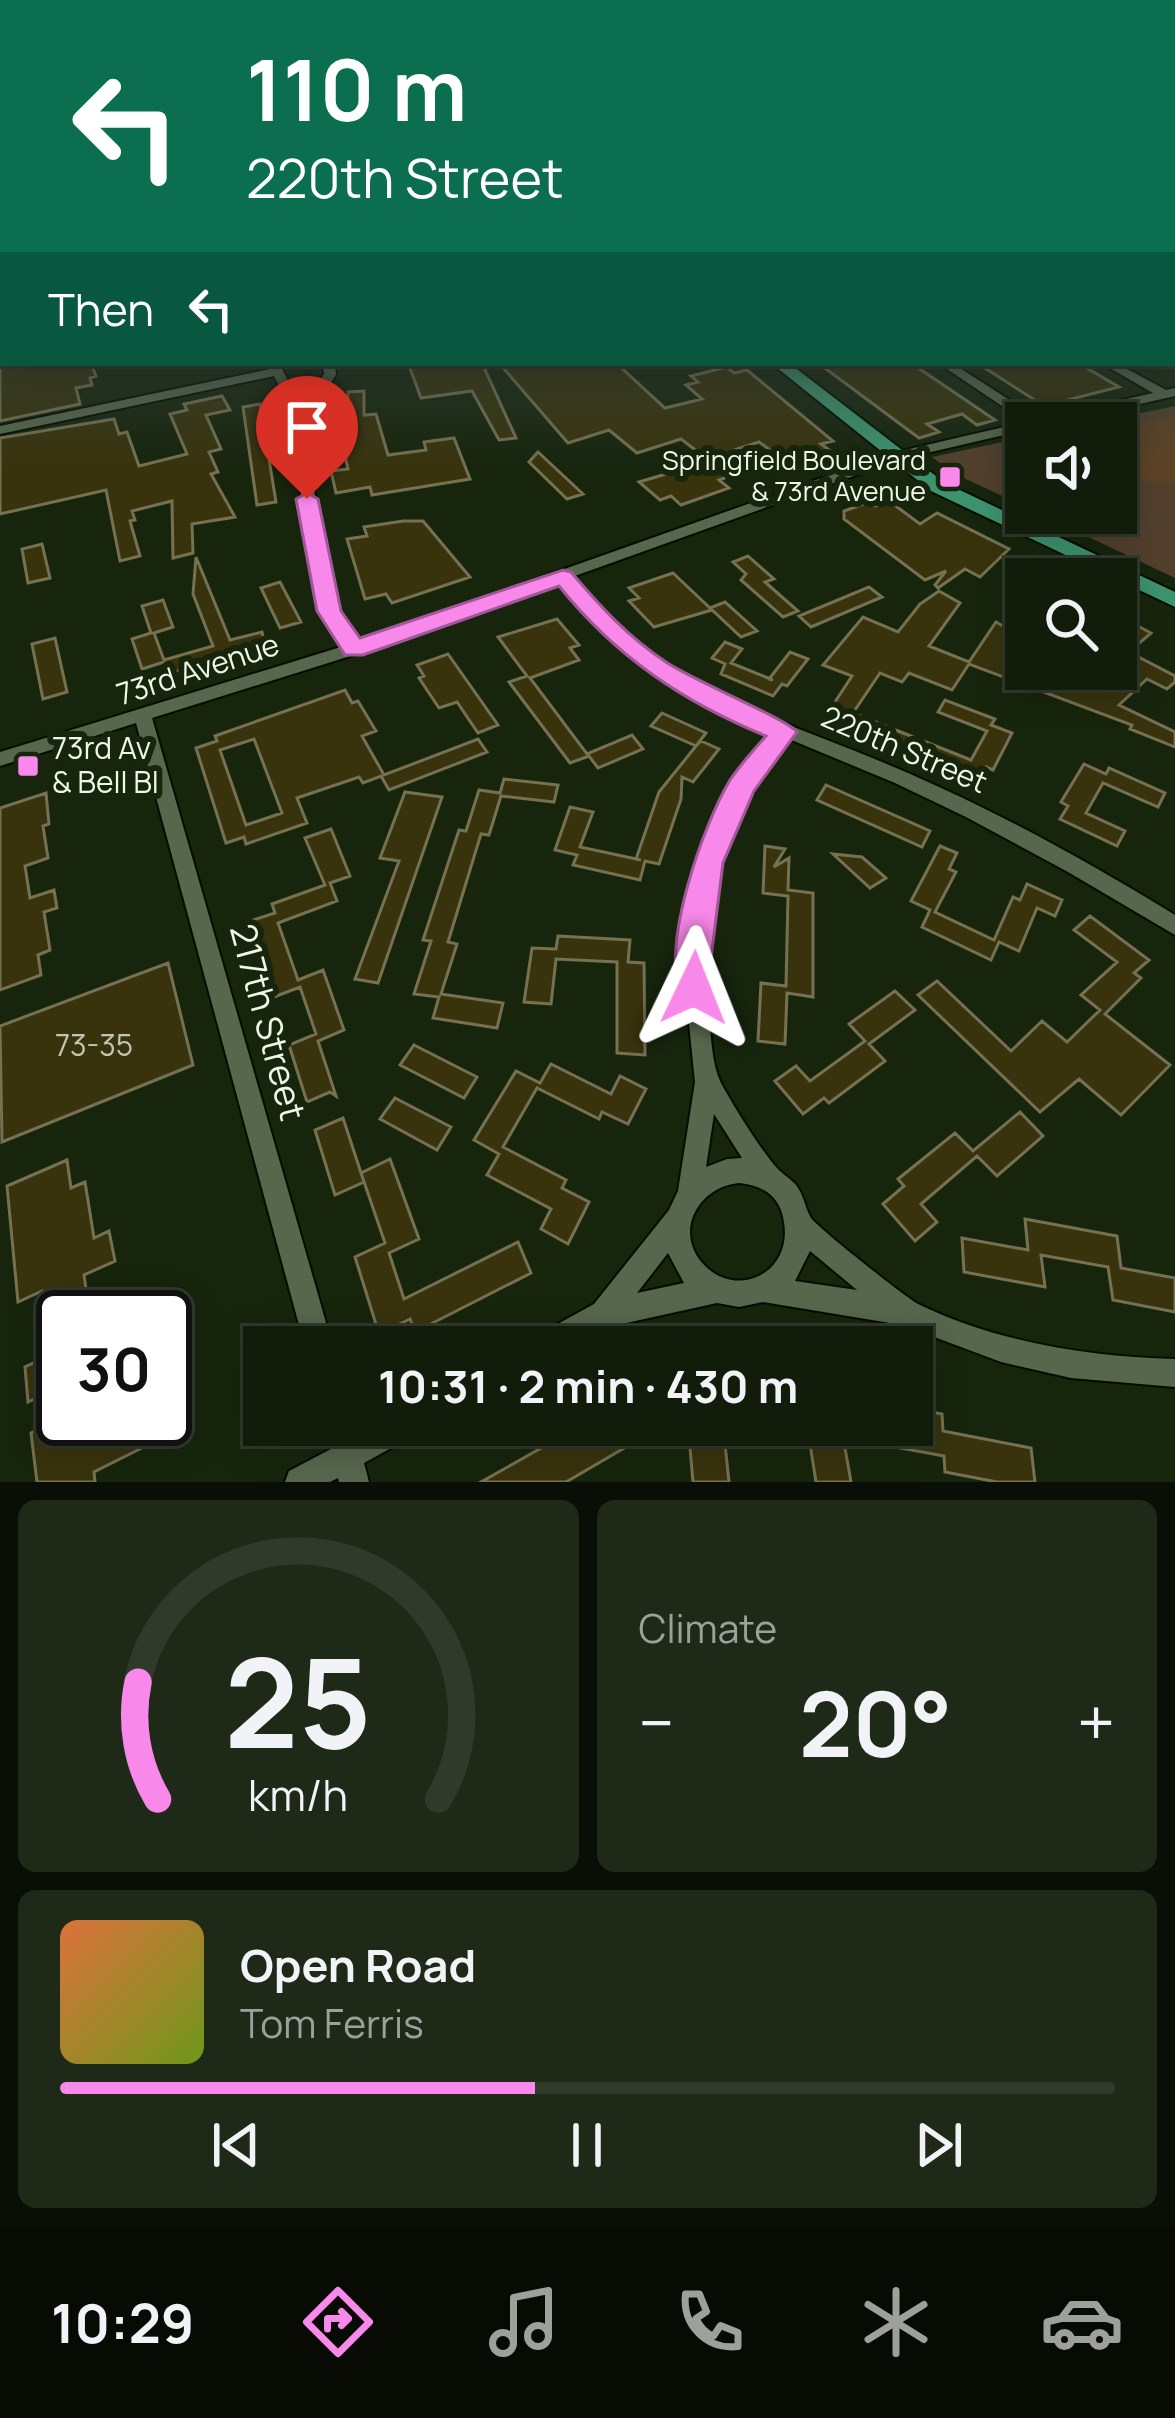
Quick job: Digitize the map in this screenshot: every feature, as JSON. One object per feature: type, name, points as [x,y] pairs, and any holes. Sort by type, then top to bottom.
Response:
[{"type":"main road","points":[[783,366],[938,487],[1175,600]]},
{"type":"street","points":[[290,396],[324,388],[328,366]]},
{"type":"street","points":[[949,366],[1005,402]]},
{"type":"street","points":[[1113,366],[1169,393]]},
{"type":"street","points":[[0,430],[276,367],[290,396],[329,611],[354,649]]},
{"type":"street","points":[[1129,402],[1169,393]]},
{"type":"street","name":"73rd Avenue","points":[[0,759],[354,649],[897,456],[1005,431]]},
{"type":"street","name":"220th Street","points":[[563,577],[605,627],[658,669],[741,715],[967,807],[1065,858],[1175,926]]},
{"type":"street","name":"217th Street","points":[[143,717],[313,1326]]},
{"type":"street","points":[[604,1314],[678,1219],[690,1190],[706,1082],[694,988],[701,890],[731,805],[784,732]]},
{"type":"street","points":[[706,1082],[797,1222],[902,1311]]},
{"type":"street","points":[[690,1190],[714,1173],[728,1170],[743,1170],[771,1183]]},
{"type":"street","points":[[678,1219],[678,1235],[692,1267],[718,1289]]},
{"type":"street","points":[[582,1326],[604,1314],[718,1289],[751,1294],[767,1290],[781,1282],[797,1255],[797,1222]]},
{"type":"street","points":[[767,1290],[902,1311],[1022,1353],[1097,1367],[1175,1372]]},
{"type":"street","points":[[300,1482],[351,1469],[379,1446]]},
{"type":"shaded area","points":[[1175,406],[1175,578],[1082,534],[1137,534],[1137,414]]},
{"type":"shaded area","points":[[1175,416],[1175,483],[1137,480],[1137,424]]},
{"type":"shaded area","points":[[1005,441],[1005,497],[953,473],[932,457]]},
{"type":"building","points":[[0,366],[92,366],[96,376],[90,378],[92,385],[76,388],[80,404],[0,421]]},
{"type":"building","points":[[409,366],[483,366],[516,438],[499,440],[472,391],[421,398]]},
{"type":"building","points":[[502,366],[619,366],[665,408],[702,399],[686,385],[698,382],[691,376],[727,367],[734,373],[747,370],[833,441],[821,444],[832,452],[803,462],[792,454],[781,458],[759,442],[707,459],[681,439],[637,453],[609,430],[568,443]]},
{"type":"building","points":[[822,366],[915,366],[995,420],[977,425],[962,414],[927,424],[939,432],[919,438]]},
{"type":"building","points":[[982,366],[1083,366],[1119,387],[1060,402],[1038,402]]},
{"type":"building","points":[[364,391],[364,415],[376,414],[388,455],[426,450],[424,442],[454,438],[470,479],[372,495],[370,487],[336,493],[331,471],[348,469],[338,428],[322,430],[318,415],[333,413],[331,405],[348,403],[348,392]]},
{"type":"building","points":[[222,396],[230,410],[206,415],[221,449],[209,452],[218,472],[211,474],[235,517],[192,524],[193,553],[173,558],[172,501],[132,511],[135,520],[130,521],[140,556],[120,561],[106,490],[0,514],[0,438],[114,419],[119,434],[127,432],[139,466],[187,454],[170,414],[187,410],[184,404]]},
{"type":"building","points":[[260,404],[276,502],[257,505],[243,407]]},
{"type":"building","points":[[538,452],[583,494],[567,499],[529,462]]},
{"type":"building","points":[[710,461],[730,476],[719,480],[729,488],[681,505],[671,496],[660,500],[639,482]]},
{"type":"building","points":[[889,501],[920,524],[937,513],[1009,549],[980,577],[965,569],[938,588],[935,585],[946,571],[925,580],[844,519],[844,511]]},
{"type":"building","points":[[423,521],[470,577],[392,603],[386,594],[365,599],[347,539],[367,536],[364,527]]},
{"type":"building","points":[[42,544],[50,578],[28,583],[22,549]]},
{"type":"building","points":[[748,556],[774,579],[765,582],[798,611],[783,617],[741,580],[746,574],[733,562]]},
{"type":"building","points":[[196,557],[230,640],[262,632],[265,644],[168,674],[164,662],[142,669],[132,639],[151,633],[142,606],[163,600],[173,627],[154,633],[164,660],[213,646],[193,594]]},
{"type":"building","points":[[673,573],[710,608],[725,602],[757,631],[741,637],[712,610],[654,627],[629,601],[639,598],[629,588]]},
{"type":"building","points":[[280,582],[301,622],[280,628],[261,588]]},
{"type":"building","points":[[869,587],[882,597],[811,627],[799,616]]},
{"type":"building","points":[[939,591],[960,603],[929,646],[969,662],[996,622],[1005,627],[1005,677],[969,664],[952,690],[909,673],[902,682],[880,673],[853,713],[971,760],[987,731],[938,712],[945,700],[995,719],[991,725],[1012,733],[993,770],[986,767],[979,781],[830,719],[838,707],[833,705],[852,676],[823,665],[863,617],[898,632],[920,604]]},
{"type":"building","points":[[557,619],[579,645],[570,648],[579,660],[530,678],[587,754],[632,735],[643,749],[598,768],[589,756],[570,763],[509,682],[527,676],[498,637]]},
{"type":"building","points":[[1137,626],[1151,633],[1137,645]]},
{"type":"building","points":[[55,638],[67,692],[43,699],[32,644]]},
{"type":"building","points":[[725,642],[742,649],[731,663],[769,679],[790,652],[808,659],[773,696],[721,674],[725,664],[712,658]]},
{"type":"building","points":[[448,654],[498,725],[478,733],[457,702],[439,708],[419,678],[424,676],[417,665]]},
{"type":"building","points":[[1137,656],[1175,676],[1175,682],[1167,689],[1147,679],[1137,688]]},
{"type":"building","points":[[345,690],[352,703],[358,701],[376,731],[362,736],[384,775],[478,739],[487,752],[389,790],[381,776],[363,783],[359,777],[297,798],[307,823],[246,844],[244,837],[226,843],[196,748],[217,741],[215,736]],"holes":[[[254,739],[282,813],[246,825],[220,750]]]},
{"type":"building","points":[[1038,690],[1135,690],[1119,705],[1175,732],[1175,747],[1130,729],[1132,725]]},
{"type":"building","points":[[662,713],[706,733],[696,746],[651,726]]},
{"type":"building","points":[[701,741],[719,749],[693,782],[682,777],[681,799],[659,864],[645,861],[640,880],[573,865],[577,855],[555,850],[570,807],[593,812],[580,847],[636,859],[659,792]]},
{"type":"building","points":[[1084,764],[1106,774],[1109,768],[1165,793],[1158,807],[1103,783],[1086,813],[1125,831],[1117,846],[1060,819],[1068,806],[1061,802]]},
{"type":"building","points":[[504,779],[558,785],[554,802],[501,796],[489,835],[481,834],[448,942],[457,944],[441,994],[503,1003],[497,1028],[433,1018],[439,997],[414,994],[431,941],[423,940],[459,830],[466,831],[479,790],[500,793]]},
{"type":"building","points":[[826,785],[930,831],[922,847],[817,800]]},
{"type":"building","points":[[405,792],[442,797],[378,983],[355,979],[399,861],[380,858]]},
{"type":"building","points":[[46,793],[49,824],[43,826],[48,858],[25,866],[30,898],[54,890],[57,908],[44,912],[50,950],[38,955],[41,975],[0,990],[0,808]]},
{"type":"building","points":[[331,829],[350,876],[330,883],[337,901],[278,923],[298,980],[323,970],[344,1030],[318,1041],[336,1096],[330,1092],[307,1102],[289,1045],[316,1034],[300,987],[274,997],[250,921],[275,913],[272,904],[325,885],[305,838]]},
{"type":"building","points":[[765,846],[785,849],[774,867],[789,858],[788,890],[813,893],[813,997],[787,993],[785,1044],[758,1041],[761,983],[786,986],[788,896],[763,893]]},
{"type":"building","points":[[940,846],[957,853],[949,869],[956,872],[935,912],[994,940],[1013,897],[1020,900],[1027,884],[1062,900],[1055,916],[1037,908],[1019,951],[999,942],[991,960],[922,927],[930,910],[911,901]]},
{"type":"building","points":[[833,854],[862,857],[886,878],[870,888]]},
{"type":"building","points":[[1090,916],[1149,960],[1134,973],[1141,978],[1105,1014],[1170,1065],[1121,1115],[1079,1079],[1040,1112],[918,995],[937,981],[1011,1051],[1042,1021],[1067,1042],[1100,1010],[1081,995],[1117,962],[1074,930]]},
{"type":"building","points":[[558,936],[630,940],[628,962],[644,963],[645,1055],[617,1053],[617,962],[556,959],[551,1004],[524,1002],[532,948],[556,949]]},
{"type":"building","points":[[168,963],[193,1065],[2,1142],[0,1026]]},
{"type":"building","points":[[895,991],[915,1010],[869,1044],[885,1061],[829,1103],[824,1098],[803,1114],[775,1081],[796,1066],[810,1081],[865,1041],[849,1024]]},
{"type":"building","points":[[414,1045],[477,1077],[464,1098],[400,1065]]},
{"type":"building","points":[[551,1064],[611,1094],[620,1076],[646,1089],[628,1124],[602,1112],[599,1119],[537,1088],[503,1147],[566,1180],[562,1188],[589,1202],[568,1244],[541,1229],[551,1209],[487,1175],[499,1154],[474,1140],[516,1071],[540,1083]]},
{"type":"building","points":[[395,1098],[451,1127],[437,1150],[380,1119]]},
{"type":"building","points":[[1020,1112],[1043,1136],[997,1176],[977,1156],[921,1204],[937,1222],[915,1241],[883,1204],[904,1186],[898,1179],[955,1133],[973,1151]]},
{"type":"building","points":[[343,1118],[364,1182],[335,1195],[315,1130]]},
{"type":"building","points":[[390,1159],[419,1239],[389,1253],[404,1299],[518,1242],[531,1273],[427,1326],[413,1326],[410,1319],[396,1326],[377,1326],[355,1257],[385,1243],[361,1173]]},
{"type":"building","points":[[67,1160],[71,1188],[85,1182],[94,1238],[109,1231],[115,1261],[84,1275],[86,1290],[36,1290],[18,1302],[7,1186]]},
{"type":"building","points":[[1025,1219],[1117,1236],[1121,1268],[1175,1278],[1175,1312],[1113,1300],[1108,1267],[1041,1255],[1045,1287],[964,1272],[962,1238],[1028,1250]]},
{"type":"building","points":[[36,1362],[36,1398],[28,1402],[25,1367]]},
{"type":"building","points":[[933,1412],[942,1414],[943,1431],[1031,1448],[1035,1482],[997,1482],[945,1472],[944,1456],[895,1447],[933,1446]]},
{"type":"building","points":[[36,1431],[36,1446],[146,1446],[94,1472],[95,1482],[37,1482],[31,1433]]},
{"type":"building","points":[[545,1446],[628,1446],[566,1482],[481,1482]]},
{"type":"building","points":[[690,1446],[725,1446],[729,1482],[693,1482]]},
{"type":"building","points":[[810,1446],[845,1446],[851,1482],[816,1482]]},
{"type":"place","name":"Springfield Boulevard & 73rd Avenue","points":[[950,477]]},
{"type":"place","name":"73rd Av & Bell Bl","points":[[28,766]]},
{"type":"route","points":[[307,499],[329,611],[354,649],[563,577],[605,627],[658,669],[741,715],[784,732],[742,786],[708,863],[694,942],[694,988]]}]
